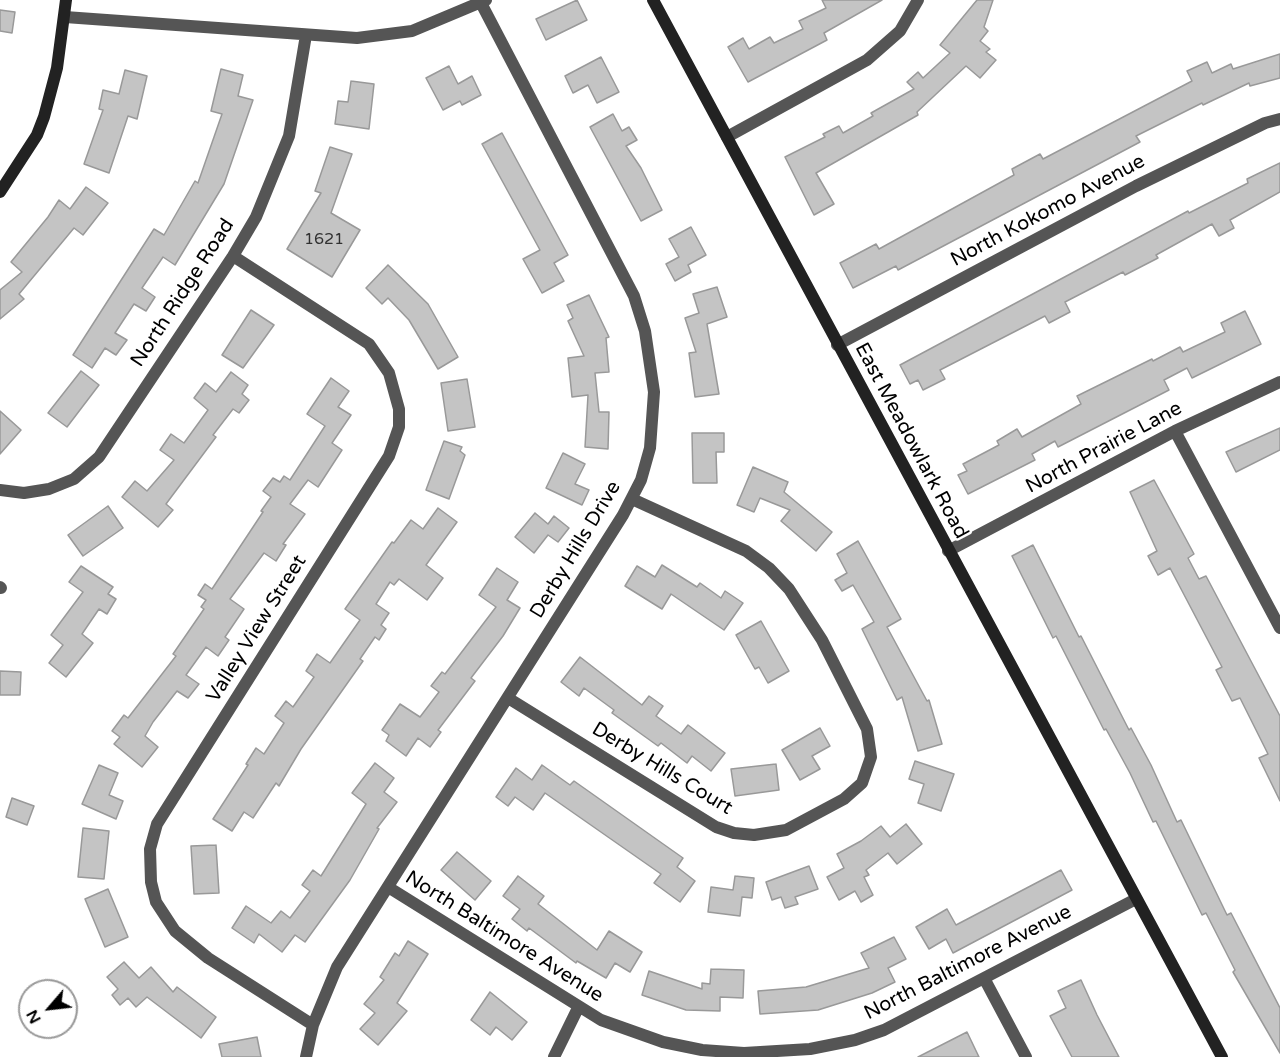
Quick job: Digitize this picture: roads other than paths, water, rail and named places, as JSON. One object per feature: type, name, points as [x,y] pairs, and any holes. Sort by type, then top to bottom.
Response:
[{"type":"main road","points":[[0,192],[37,135],[44,117],[57,68],[66,0]]},
{"type":"main road","name":"East Meadowlark Road","points":[[653,0],[1222,1057]]},
{"type":"street","points":[[727,137],[876,54],[900,31],[918,0]]},
{"type":"street","points":[[65,17],[357,38],[394,35],[429,25],[483,2]]},
{"type":"street","name":"Derby Hills Drive","points":[[306,1057],[313,1025],[337,967],[632,499],[651,448],[655,416],[654,392],[645,331],[624,274],[483,2]]},
{"type":"street","name":"North Ridge Road","points":[[0,490],[24,493],[49,489],[74,479],[92,465],[233,256],[265,196],[289,136],[306,35]]},
{"type":"street","name":"North Kokomo Avenue","points":[[837,345],[1144,181],[1265,123],[1280,119]]},
{"type":"street","name":"Valley View Street","points":[[233,256],[369,344],[389,373],[399,409],[399,427],[389,456],[157,824],[150,849],[151,882],[156,902],[175,931],[208,958],[313,1025]]},
{"type":"street","name":"North Prairie Lane","points":[[948,551],[1175,431],[1280,382]]},
{"type":"street","points":[[1175,431],[1280,628]]},
{"type":"street","name":"Derby Hills Court","points":[[508,698],[716,827],[734,833],[754,836],[786,830],[844,799],[862,783],[871,757],[867,729],[822,640],[789,589],[769,568],[746,551],[632,499]]},
{"type":"street","name":"North Baltimore Avenue","points":[[388,887],[578,1008],[625,1030],[663,1042],[702,1050],[787,1055],[844,1043],[884,1030],[1136,899]]},
{"type":"street","points":[[984,978],[1026,1057]]},
{"type":"street","points":[[554,1057],[578,1008]]}]
